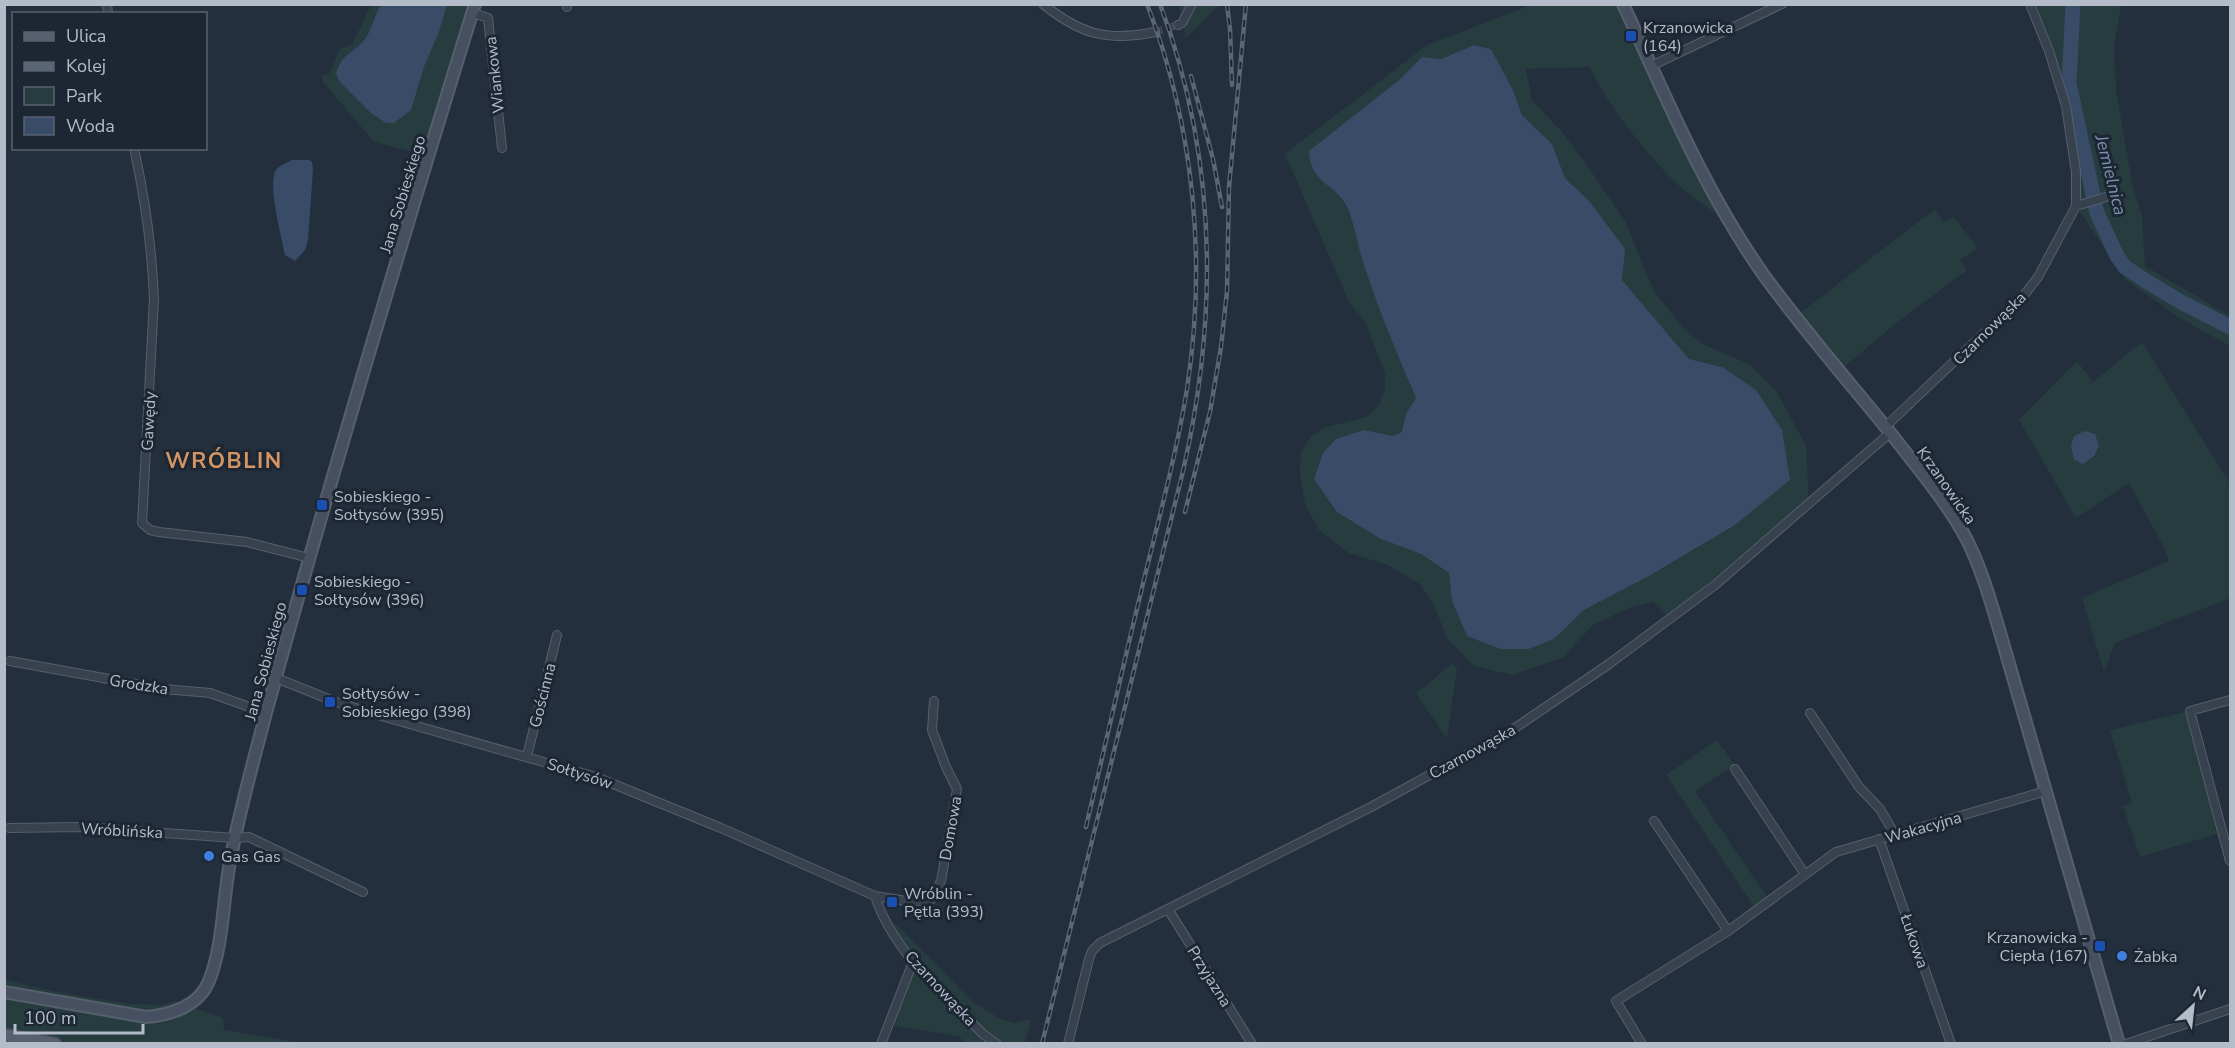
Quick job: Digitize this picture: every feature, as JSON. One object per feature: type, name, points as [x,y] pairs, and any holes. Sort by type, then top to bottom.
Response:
[{"type":"main road","points":[[4,1035],[55,1044]]},
{"type":"street","points":[[1043,4],[1071,25],[1091,33],[1132,37],[1155,32]]},
{"type":"street","points":[[1178,25],[1182,23],[1192,4]]},
{"type":"street","name":"Krzanowicka","points":[[1623,4],[1703,177],[1743,245],[1945,505],[1967,540],[1999,629],[2119,1044]]},
{"type":"street","points":[[1651,66],[1782,4]]},
{"type":"street","name":"Czarnowąska","points":[[1068,1044],[1084,976],[1092,951],[1100,943],[1371,807],[1512,730],[1609,664],[1715,585],[1887,430],[2025,294],[2038,277],[2076,206],[2076,172],[2066,106],[2049,51],[2030,4]]},
{"type":"street","name":"Wiankowa","points":[[474,9],[488,18],[502,148]]},
{"type":"street","name":"Jana Sobieskiego","points":[[4,992],[146,1017],[173,1012],[195,1000],[207,985],[214,964],[235,838],[266,713],[309,558],[474,9]]},
{"type":"street","name":"Gawędy","points":[[134,150],[153,269],[154,299],[142,523],[150,530],[159,532],[248,542],[309,558]]},
{"type":"street","points":[[2076,206],[2116,194]]},
{"type":"street","name":"Gościnna","points":[[527,756],[557,635]]},
{"type":"street","name":"Grodzka","points":[[10,661],[164,689],[210,693],[266,713]]},
{"type":"street","name":"Sołtysów","points":[[276,678],[378,716],[596,777],[721,828],[874,896]]},
{"type":"street","points":[[2230,700],[2190,711],[2230,861]]},
{"type":"street","name":"Domowa","points":[[874,896],[912,902],[931,900],[941,881],[957,789],[932,730],[934,701]]},
{"type":"street","points":[[1809,713],[1859,787],[1880,809],[1895,835]]},
{"type":"street","points":[[1735,768],[1804,873]]},
{"type":"street","name":"Wakacyjna","points":[[1642,1044],[1616,1001],[1728,931],[1804,873],[1836,852],[2046,791]]},
{"type":"street","points":[[1653,821],[1728,931]]},
{"type":"street","name":"Wróblińska","points":[[9,828],[80,827],[235,838],[249,837],[363,892]]},
{"type":"street","name":"Łukowa","points":[[1879,839],[1951,1044]]},
{"type":"street","name":"Czarnowąska","points":[[874,896],[882,915],[913,962],[983,1034],[997,1044]]},
{"type":"street","name":"Przyjazna","points":[[1168,909],[1252,1044]]},
{"type":"street","points":[[881,1044],[913,962]]},
{"type":"street","points":[[2126,1044],[2230,1009]]},
{"type":"green space","points":[[371,5],[381,5],[367,36],[342,60],[336,73],[339,81],[371,113],[411,109],[447,5],[475,5],[429,156],[374,142],[323,82],[322,76],[329,74],[339,50],[353,43]]},
{"type":"green space","points":[[1179,5],[1220,5],[1186,38]]},
{"type":"green space","points":[[1531,5],[1623,5],[1729,221],[1691,196],[1660,166],[1619,116],[1590,67],[1526,69],[1532,100],[1562,132],[1582,158],[1625,221],[1654,291],[1682,327],[1702,344],[1749,364],[1777,392],[1806,446],[1809,503],[1667,616],[1653,602],[1631,607],[1593,625],[1562,658],[1512,675],[1474,666],[1447,638],[1434,605],[1420,584],[1388,565],[1349,553],[1318,529],[1305,504],[1300,474],[1301,452],[1311,437],[1323,428],[1366,417],[1379,405],[1385,388],[1385,373],[1365,321],[1350,304],[1285,154],[1427,45]],"holes":[[[1474,45],[1491,49],[1513,90],[1522,115],[1552,144],[1565,178],[1589,201],[1622,280],[1689,359],[1722,367],[1790,480],[1735,525],[1649,576],[1584,610],[1554,639],[1529,649],[1500,649],[1467,636],[1452,601],[1449,573],[1421,554],[1381,539],[1364,430],[1393,436],[1403,432],[1406,414],[1416,398],[1363,261],[1356,230],[1344,202],[1398,81],[1422,57],[1441,59]]]},
{"type":"green space","points":[[2030,5],[2121,5],[2114,46],[2116,90],[2132,183],[2142,217],[2145,266],[2230,316],[2230,346],[2178,317],[2125,279],[2076,206],[2066,106]]},
{"type":"green space","points":[[1935,209],[1944,223],[1954,217],[1978,248],[1960,260],[1967,270],[1899,321],[1840,370],[1796,316]]},
{"type":"green space","points":[[2142,342],[2230,484],[2230,598],[2115,643],[2104,672],[2082,598],[2169,561],[2129,483],[2076,518],[2019,420],[2077,361],[2093,382]]},
{"type":"green space","points":[[1452,664],[1457,667],[1447,739],[1416,693]]},
{"type":"green space","points":[[2190,711],[2223,832],[2140,857],[2123,806],[2132,803],[2110,730]]},
{"type":"green space","points":[[1717,740],[1735,765],[1695,791],[1769,900],[1756,910],[1666,775]]},
{"type":"green space","points":[[882,915],[900,928],[973,1002],[999,1018],[1014,1023],[1031,1019],[1025,1043],[964,1043],[959,1036],[889,1023],[913,962]]},
{"type":"green space","points":[[5,980],[130,1004],[163,1005],[175,1001],[223,1018],[224,1030],[302,1043],[5,1044]]},
{"type":"water","points":[[381,5],[447,5],[411,110],[394,123],[386,123],[371,113],[339,81],[336,73],[342,60],[367,36]]},
{"type":"water","points":[[1474,45],[1491,49],[1513,90],[1522,115],[1552,144],[1565,178],[1589,201],[1625,249],[1622,280],[1689,359],[1722,367],[1756,390],[1782,430],[1790,480],[1735,525],[1649,576],[1584,610],[1554,639],[1529,649],[1500,649],[1467,636],[1452,601],[1449,573],[1421,554],[1381,539],[1337,512],[1314,479],[1323,453],[1336,439],[1364,430],[1393,436],[1402,432],[1406,414],[1416,398],[1375,296],[1346,205],[1341,197],[1318,177],[1314,171],[1309,151],[1398,81],[1422,57],[1441,59]]},
{"type":"water","points":[[292,160],[309,160],[312,162],[313,169],[308,240],[305,250],[295,261],[285,255],[273,187],[276,170]]},
{"type":"water","points":[[2085,431],[2095,434],[2099,446],[2094,456],[2083,464],[2074,460],[2071,446],[2074,436]]},
{"type":"waterway","name":"Jemielnica","points":[[2073,4],[2069,83],[2097,213],[2117,256],[2125,267],[2146,281],[2230,327]]},
{"type":"tunnel","points":[[1155,32],[1178,25]]},
{"type":"railway","points":[[1086,827],[1172,465],[1183,414],[1193,340],[1196,243],[1186,145],[1176,97],[1147,4]]},
{"type":"railway","points":[[1042,1044],[1183,471],[1195,412],[1203,353],[1207,295],[1202,178],[1193,119],[1179,62],[1160,4]]},
{"type":"railway","points":[[1227,4],[1232,85]]},
{"type":"railway","points":[[1185,512],[1210,412],[1221,347],[1227,291],[1229,187],[1246,4]]},
{"type":"railway","points":[[1191,76],[1213,159],[1222,207]]},
{"type":"place","name":"Krzanowicka (164)","points":[[1631,36]]},
{"type":"place","name":"Sobieskiego - Sołtysów (395)","points":[[322,505]]},
{"type":"place","name":"Sobieskiego - Sołtysów (396)","points":[[302,590]]},
{"type":"place","name":"Sołtysów - Sobieskiego (398)","points":[[330,702]]},
{"type":"place","name":"Gas Gas","points":[[209,856]]},
{"type":"place","name":"Wróblin - Pętla (393)","points":[[892,902]]},
{"type":"place","name":"Krzanowicka - Ciepła (167)","points":[[2100,946]]},
{"type":"place","name":"Żabka","points":[[2122,956]]},
{"type":"district","name":"WRÓBLIN","points":[[224,460]]}]
